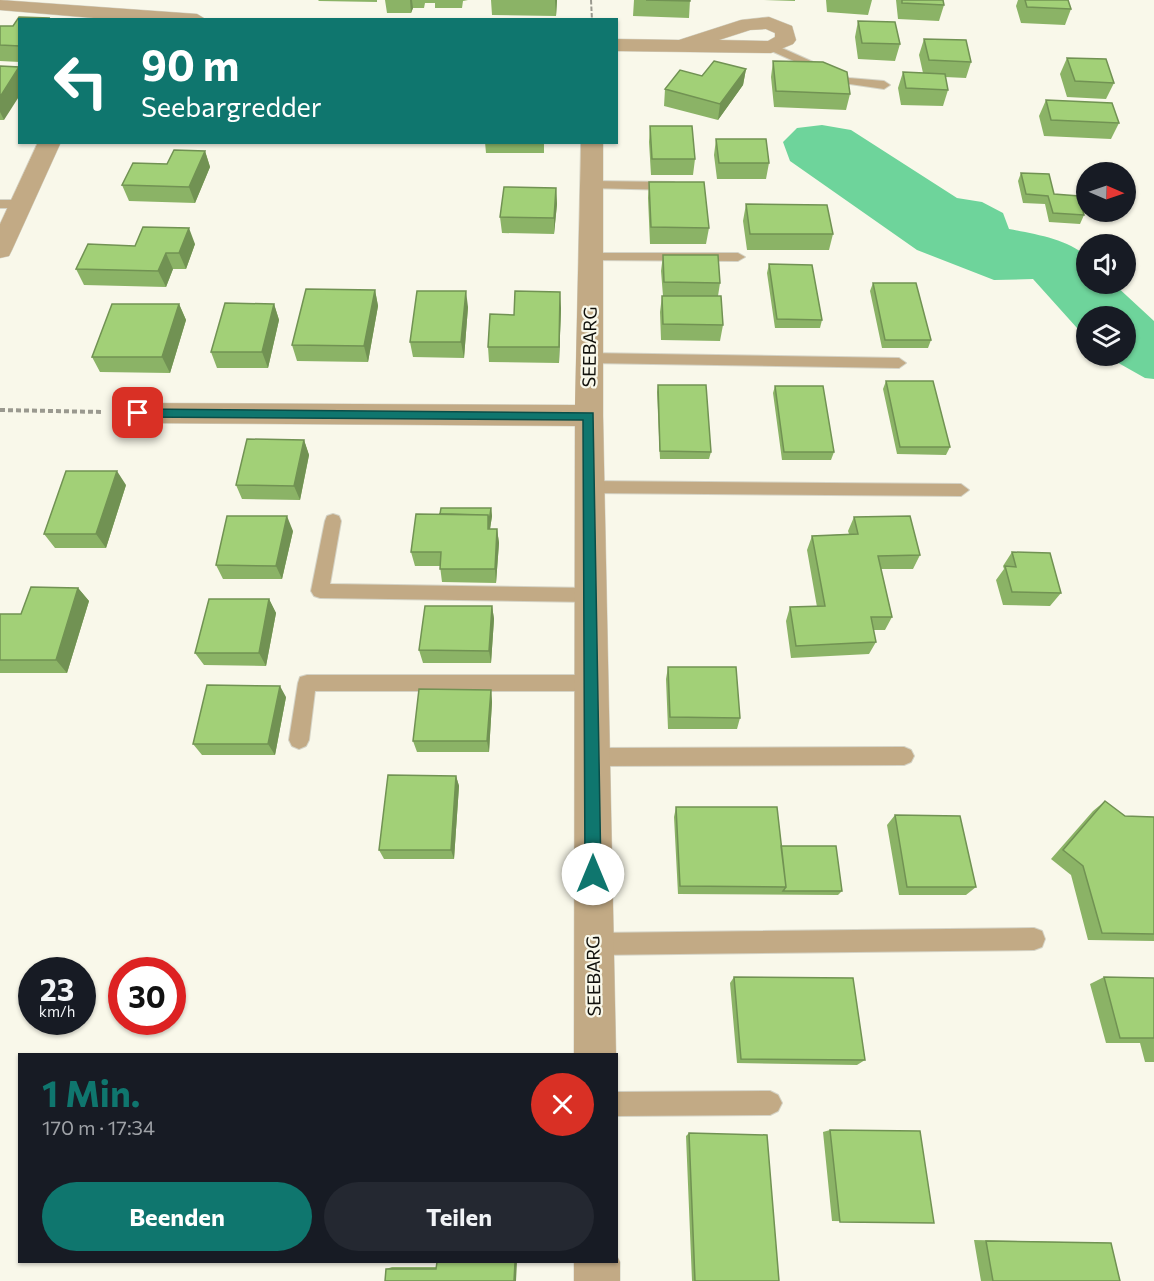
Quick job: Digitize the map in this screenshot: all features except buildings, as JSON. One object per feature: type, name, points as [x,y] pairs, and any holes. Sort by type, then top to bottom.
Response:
[{"type":"street","points":[[0,4],[109,17],[138,18]]},
{"type":"street","points":[[618,45],[680,46],[748,24],[769,23],[784,30],[786,40],[771,47]]},
{"type":"street","points":[[0,250],[11,204],[49,144]]},
{"type":"street","name":"SEEBARG","points":[[592,144],[589,416],[595,1053]]},
{"type":"street","points":[[138,413],[589,416]]},
{"type":"street","points":[[597,1263],[597,1281]]},
{"type":"lane","points":[[771,47],[847,81],[884,85]]},
{"type":"lane","points":[[592,185],[692,186]]},
{"type":"lane","points":[[591,257],[738,257]]},
{"type":"lane","points":[[590,358],[899,363]]},
{"type":"lane","points":[[590,487],[961,490]]},
{"type":"lane","points":[[333,521],[320,591],[590,595]]},
{"type":"lane","points":[[299,740],[307,683],[591,683]]},
{"type":"lane","points":[[592,757],[904,756]]},
{"type":"lane","points":[[594,944],[1034,939]]},
{"type":"lane","points":[[618,1104],[771,1103]]},
{"type":"path","points":[[591,0],[592,18]]},
{"type":"path","points":[[0,410],[138,413]]},
{"type":"shaded area","points":[[822,125],[851,130],[957,198],[982,202],[1003,213],[1009,229],[1060,241],[1076,249],[1076,294],[1125,294],[1154,321],[1154,379],[1145,378],[1124,366],[1136,366],[1136,306],[1076,306],[1076,327],[1033,279],[994,280],[917,250],[790,161],[783,142],[797,128]]},
{"type":"route","points":[[138,413],[589,416],[593,874]]}]
